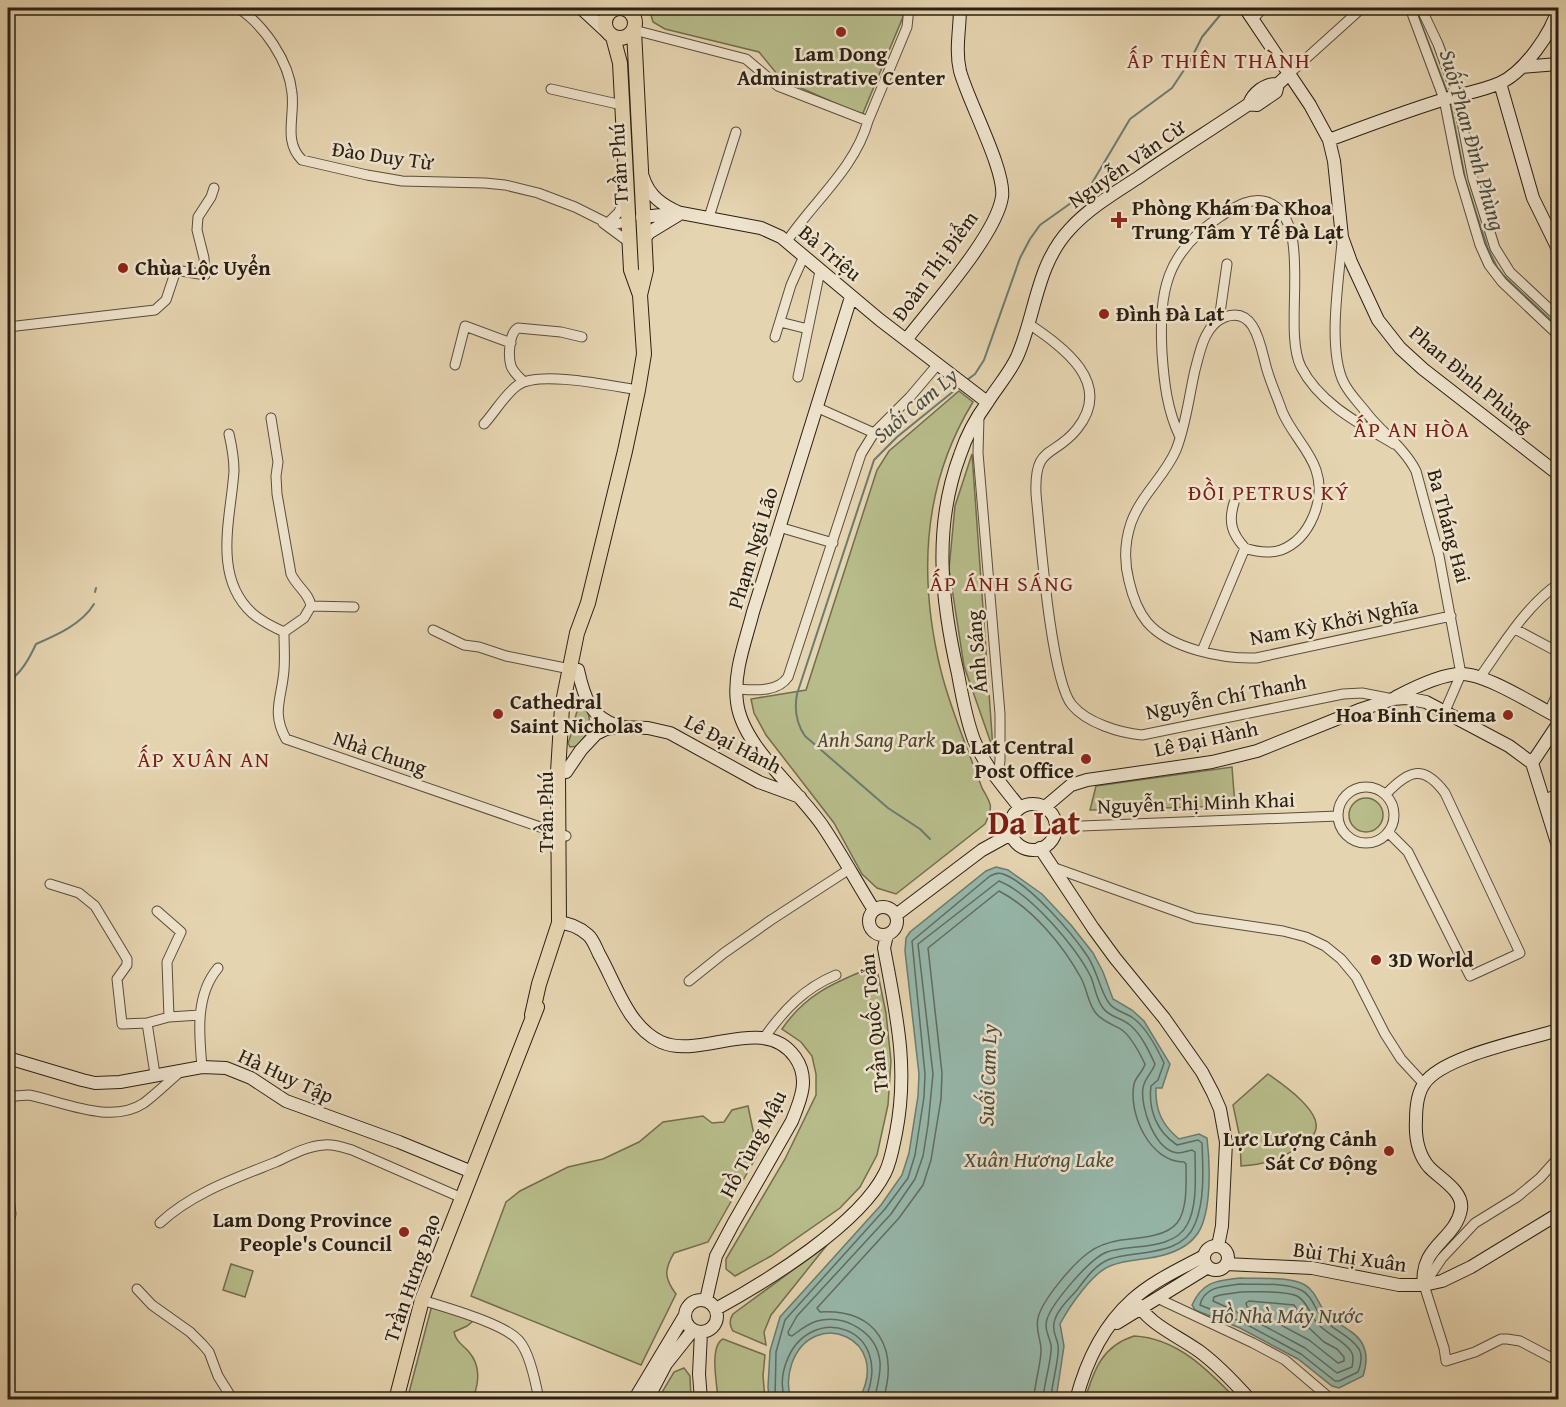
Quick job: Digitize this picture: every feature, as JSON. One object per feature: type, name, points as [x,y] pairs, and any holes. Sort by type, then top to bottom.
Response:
[{"type":"main road","points":[[616,8],[627,10],[633,18],[627,37],[617,39],[611,36],[604,21],[609,12],[616,8]]},
{"type":"main road","name":"Trần Phú","points":[[633,18],[646,270],[640,295]]},
{"type":"main road","name":"Trần Phú","points":[[472,1172],[532,1015],[547,987],[563,923],[562,772],[574,669],[586,634],[588,603],[638,390],[644,354],[640,295],[631,270],[620,63],[611,36]]},
{"type":"main road","points":[[628,222],[642,217]]},
{"type":"main road","name":"Trần Hưng Đạo","points":[[396,1400],[422,1300],[472,1172]]},
{"type":"street","name":"Đào Duy Từ","points":[[238,8],[266,35],[282,60],[292,93],[290,136],[296,155],[302,160],[402,181],[506,185],[538,193],[603,221]]},
{"type":"street","points":[[581,8],[611,36]]},
{"type":"street","points":[[591,8],[616,8]]},
{"type":"street","points":[[787,241],[853,157],[907,27],[909,8]]},
{"type":"street","name":"Đoàn Thị Điểm","points":[[906,340],[949,287],[983,238],[1002,196],[1000,176],[960,70],[958,46],[960,8]]},
{"type":"street","points":[[1248,12],[1263,8]]},
{"type":"street","points":[[1290,74],[1362,8]]},
{"type":"street","points":[[1410,8],[1444,99],[1459,175],[1480,245],[1489,265],[1502,282],[1558,335]]},
{"type":"street","points":[[1421,8],[1438,44],[1457,96],[1471,169],[1496,248],[1510,272],[1558,317]]},
{"type":"street","points":[[1329,140],[1444,99],[1500,83],[1522,67],[1554,21],[1558,8]]},
{"type":"street","name":"Ba Tháng Hai","points":[[1248,12],[1310,105],[1329,140],[1334,161],[1342,237],[1336,330],[1339,370],[1349,391],[1412,462],[1416,471],[1438,552],[1461,674]]},
{"type":"street","points":[[633,18],[746,59],[778,86],[868,121]]},
{"type":"street","points":[[1522,67],[1558,64]]},
{"type":"street","name":"Nguyễn Văn Cừ","points":[[1020,807],[998,779],[975,740],[949,632],[942,584],[942,536],[949,489],[960,453],[979,415],[1007,376],[1017,357],[1048,259],[1072,226],[1126,185],[1249,104],[1257,105],[1276,92],[1278,84],[1290,74]]},
{"type":"street","points":[[1500,83],[1533,198],[1558,249]]},
{"type":"street","points":[[551,89],[622,105]]},
{"type":"street","points":[[709,217],[736,132]]},
{"type":"street","points":[[640,166],[652,196],[667,207],[681,213]]},
{"type":"street","points":[[603,221],[619,212],[627,187]]},
{"type":"street","points":[[8,327],[155,310],[165,300],[176,270],[205,275],[203,250],[197,230],[198,217],[214,188]]},
{"type":"street","points":[[1180,437],[1172,420],[1163,374],[1161,309],[1165,284],[1174,264],[1200,232],[1234,208],[1248,201],[1264,200],[1276,206],[1284,215],[1291,233],[1294,272],[1294,344],[1300,365],[1308,380],[1326,400],[1345,415],[1394,444]]},
{"type":"street","points":[[644,238],[681,213]]},
{"type":"street","name":"Bà Triệu","points":[[642,217],[681,213],[709,217],[761,228],[787,241],[851,297],[987,402]]},
{"type":"street","points":[[603,221],[628,222]]},
{"type":"street","points":[[603,221],[630,243]]},
{"type":"street","points":[[1547,228],[1558,221]]},
{"type":"street","name":"Phan Đình Phùng","points":[[1342,237],[1378,320],[1400,348],[1423,369],[1558,474]]},
{"type":"street","points":[[775,337],[791,285],[804,256]]},
{"type":"street","points":[[1227,264],[1219,320],[1229,316],[1242,317],[1254,327],[1285,418],[1312,459],[1320,486],[1318,504],[1310,522],[1297,540],[1281,550],[1268,552],[1245,548],[1230,523],[1234,504]]},
{"type":"street","points":[[798,377],[820,271]]},
{"type":"street","name":"Phạm Ngũ Lão","points":[[801,797],[771,764],[744,728],[736,689],[753,612],[851,297]]},
{"type":"street","name":"Nam Kỳ Khởi Nghĩa","points":[[1219,320],[1210,329],[1201,346],[1175,452],[1145,496],[1131,524],[1126,547],[1127,574],[1146,621],[1165,636],[1202,651],[1223,657],[1256,657],[1451,616]]},
{"type":"street","points":[[780,322],[808,329]]},
{"type":"street","name":"Nguyễn Chí Thanh","points":[[1029,324],[1073,358],[1085,375],[1089,388],[1089,404],[1077,428],[1040,460],[1035,483],[1056,653],[1066,696],[1073,707],[1105,726],[1121,732],[1142,735],[1343,694],[1369,693],[1393,699]]},
{"type":"street","points":[[455,365],[465,326],[511,343]]},
{"type":"street","points":[[524,382],[511,365],[511,343],[514,330],[518,328],[561,332],[582,337]]},
{"type":"street","points":[[736,689],[781,686],[788,677],[861,454],[874,434],[942,366]]},
{"type":"street","points":[[484,424],[516,386],[533,379],[566,380],[638,390]]},
{"type":"street","points":[[816,407],[874,434]]},
{"type":"street","name":"Ánh Sáng","points":[[979,415],[978,453],[1000,714],[998,779]]},
{"type":"street","points":[[270,418],[278,462],[276,476],[279,505],[291,574],[296,585],[307,595],[311,606]]},
{"type":"street","points":[[229,434],[234,471],[227,526],[228,567],[239,596],[251,612],[284,632],[304,618],[311,606]]},
{"type":"street","points":[[779,527],[833,543]]},
{"type":"street","points":[[1202,651],[1245,548]]},
{"type":"street","points":[[1480,677],[1534,605],[1558,586]]},
{"type":"street","points":[[311,606],[354,607]]},
{"type":"street","points":[[1515,629],[1558,652]]},
{"type":"street","points":[[432,630],[464,645],[574,669],[586,698],[598,717],[619,727]]},
{"type":"street","name":"Nhà Chung","points":[[284,632],[284,670],[278,704],[278,724],[286,739],[562,835]]},
{"type":"street","points":[[1445,711],[1461,674]]},
{"type":"street","points":[[1393,699],[1424,683],[1461,674],[1480,677],[1554,714],[1558,692]]},
{"type":"street","name":"Lê Đại Hành","points":[[1045,807],[1071,785],[1087,780],[1172,768],[1249,753],[1393,699],[1416,699],[1445,711],[1509,746],[1532,763]]},
{"type":"street","points":[[1558,724],[1532,763],[1558,846]]},
{"type":"street","name":"Lê Đại Hành","points":[[562,772],[596,734],[606,729],[619,727],[648,728],[670,733],[759,782],[801,797]]},
{"type":"street","points":[[1386,794],[1401,778],[1410,774],[1426,775],[1436,780],[1520,953],[1470,976],[1408,852],[1388,832]]},
{"type":"street","points":[[1371,786],[1386,794],[1392,802],[1394,811],[1394,820],[1388,832],[1377,841],[1359,842],[1344,833],[1338,816],[1342,800],[1354,789],[1371,786]]},
{"type":"street","points":[[1545,801],[1558,795]]},
{"type":"street","points":[[801,797],[824,828],[874,910]]},
{"type":"street","points":[[1032,804],[1045,807],[1053,815],[1056,827],[1052,840],[1040,849],[1026,849],[1019,846],[1011,834],[1011,819],[1020,807],[1032,804]]},
{"type":"street","name":"Nguyễn Thị Minh Khai","points":[[1056,827],[1338,816]]},
{"type":"street","points":[[896,915],[982,850],[1011,834]]},
{"type":"street","points":[[1040,849],[1068,893],[1115,958],[1164,1018],[1202,1072],[1213,1093],[1220,1109],[1226,1142],[1222,1226],[1218,1245]]},
{"type":"street","points":[[1052,867],[1195,918],[1283,931],[1306,937],[1325,946],[1341,959],[1356,977],[1401,1059],[1424,1084]]},
{"type":"street","points":[[689,981],[724,952],[848,870]]},
{"type":"street","points":[[50,884],[79,893],[99,911],[128,962],[117,979],[122,1024],[147,1023],[169,1017],[200,1015]]},
{"type":"street","points":[[886,907],[896,915],[896,927],[887,935],[878,935],[871,930],[868,922],[874,910],[886,907]]},
{"type":"street","points":[[158,911],[181,932],[167,962],[169,1017]]},
{"type":"street","name":"Hồ Tùng Mậu","points":[[563,923],[589,935],[632,1016],[652,1037],[681,1048],[739,1038],[764,1038],[779,1042],[790,1050],[800,1063],[804,1080],[801,1098],[792,1121],[716,1256],[706,1300]]},
{"type":"street","name":"Trần Quốc Toản","points":[[716,1309],[744,1294],[835,1230],[874,1191],[886,1172],[900,1114],[903,1077],[899,1032],[884,948],[887,935]]},
{"type":"street","points":[[202,1067],[200,1015],[206,984],[218,968]]},
{"type":"street","points":[[764,1038],[786,1010],[808,989],[836,975]]},
{"type":"street","points":[[147,1023],[155,1074]]},
{"type":"street","points":[[1558,1030],[1501,1045],[1456,1062],[1437,1072],[1424,1084],[1416,1105],[1415,1130],[1418,1150],[1428,1166],[1457,1195],[1461,1210],[1452,1227],[1426,1259],[1422,1272],[1446,1360],[1474,1352],[1501,1339],[1507,1339],[1520,1341],[1558,1361]]},
{"type":"street","name":"Hà Huy Tập","points":[[8,1058],[95,1083],[120,1082],[202,1067],[226,1068],[251,1078],[286,1101],[399,1142],[472,1172]]},
{"type":"street","points":[[8,1101],[15,1096],[29,1095],[111,1113],[125,1111],[142,1104],[182,1071]]},
{"type":"street","points":[[160,1223],[173,1211],[228,1181],[302,1150],[326,1144],[339,1145],[462,1198]]},
{"type":"street","points":[[1424,1285],[1442,1258],[1475,1222],[1517,1197],[1540,1178],[1558,1158]]},
{"type":"street","points":[[8,1190],[11,1214],[8,1226]]},
{"type":"street","name":"Bùi Thị Xuân","points":[[1226,1264],[1312,1268],[1399,1285],[1424,1285],[1442,1281],[1471,1267],[1558,1214]]},
{"type":"street","points":[[1136,1303],[1157,1298],[1206,1262],[1208,1249],[1218,1245]]},
{"type":"street","points":[[1076,1400],[1095,1347],[1120,1312],[1136,1303],[1166,1277],[1206,1262],[1220,1269],[1226,1264],[1227,1253],[1218,1245]]},
{"type":"street","points":[[136,1289],[152,1305],[204,1345],[218,1376],[233,1400]]},
{"type":"street","points":[[1157,1298],[1284,1360],[1332,1400]]},
{"type":"street","points":[[634,1400],[691,1303],[698,1299],[706,1300],[716,1309],[715,1324],[712,1328],[697,1331],[666,1364],[647,1400]]},
{"type":"street","points":[[422,1300],[502,1328],[518,1339],[526,1353],[539,1400]]},
{"type":"street","points":[[1136,1303],[1155,1323],[1214,1364],[1250,1400]]},
{"type":"street","points":[[685,1315],[687,1323],[697,1331],[701,1400]]},
{"type":"green space","points":[[649,8],[905,8],[905,12],[863,113],[859,114],[781,79],[759,52],[665,29],[653,22]]},
{"type":"green space","name":"Anh Sang Park","points":[[959,391],[973,402],[956,434],[943,466],[934,499],[929,532],[929,601],[945,686],[989,802],[990,813],[985,824],[896,894],[877,888],[862,874],[834,823],[766,735],[754,713],[751,699],[806,690],[877,470],[889,451]]},
{"type":"green space","points":[[972,454],[993,749],[964,666],[949,569],[955,506]]},
{"type":"green space","points":[[584,704],[589,715],[589,726],[578,746],[570,747],[568,743],[576,713],[580,705]]},
{"type":"green space","points":[[1232,767],[1235,806],[1090,810],[1096,786]]},
{"type":"green space","points":[[1366,798],[1378,803],[1383,815],[1378,827],[1366,832],[1354,827],[1349,815],[1354,803]]},
{"type":"green space","points":[[870,968],[878,974],[886,1013],[891,1061],[888,1105],[877,1155],[860,1187],[840,1208],[771,1256],[735,1276],[726,1269],[726,1259],[785,1159],[816,1095],[816,1074],[812,1056],[801,1042],[782,1029],[800,1007],[821,991]]},
{"type":"green space","points":[[1268,1074],[1308,1107],[1316,1124],[1315,1132],[1308,1141],[1292,1152],[1264,1163],[1241,1166],[1240,1138],[1233,1105]]},
{"type":"green space","points":[[748,1106],[758,1154],[708,1242],[674,1253],[668,1264],[667,1278],[676,1294],[641,1365],[471,1296],[506,1202],[520,1191],[568,1167],[603,1159],[639,1142],[663,1122],[703,1116],[712,1123],[724,1122],[732,1110]]},
{"type":"green space","points":[[827,1245],[771,1315],[764,1332],[766,1345],[733,1331],[730,1322],[733,1314]]},
{"type":"green space","points":[[231,1264],[253,1271],[245,1297],[223,1290]]},
{"type":"green space","points":[[432,1305],[473,1321],[454,1332],[458,1341],[476,1363],[478,1380],[473,1399],[407,1400]]},
{"type":"green space","points":[[1134,1336],[1164,1343],[1191,1357],[1236,1399],[1085,1399],[1101,1360],[1114,1346]]},
{"type":"green space","points":[[723,1339],[765,1355],[763,1376],[765,1399],[718,1399],[715,1357],[716,1349]]},
{"type":"green space","points":[[684,1368],[690,1376],[691,1399],[658,1399],[674,1372]]},
{"type":"water","name":"Xuân Hương Lake","points":[[996,867],[1008,870],[1042,894],[1071,925],[1093,953],[1113,999],[1132,1010],[1144,1021],[1170,1064],[1162,1088],[1156,1088],[1158,1110],[1161,1116],[1168,1128],[1179,1139],[1199,1134],[1207,1138],[1209,1187],[1203,1224],[1191,1241],[1174,1252],[1110,1266],[1096,1276],[1082,1291],[1060,1324],[1064,1346],[1056,1399],[859,1399],[867,1378],[866,1360],[858,1346],[846,1337],[831,1333],[816,1336],[802,1346],[792,1363],[790,1372],[791,1399],[769,1399],[770,1351],[780,1317],[881,1205],[902,1175],[909,1153],[919,1074],[905,951],[906,938],[910,932],[986,871]]},
{"type":"water","name":"Hồ Nhà Máy Nước","points":[[1240,1278],[1291,1280],[1309,1288],[1327,1315],[1360,1340],[1366,1357],[1363,1376],[1339,1388],[1332,1386],[1298,1359],[1240,1328],[1195,1310],[1192,1305],[1206,1287],[1217,1282]]},
{"type":"waterway","name":"Suối Cam Ly","points":[[967,380],[975,374],[984,360],[1020,258],[1030,239],[1040,225],[1071,203],[1092,183],[1130,119],[1172,88],[1190,61],[1202,37],[1226,8]]},
{"type":"waterway","name":"Suối Phan Đình Phùng","points":[[1415,8],[1448,94]]},
{"type":"waterway","name":"Suối Phan Đình Phùng","points":[[1450,102],[1465,178],[1488,249],[1504,276],[1558,327]]},
{"type":"waterway","name":"Suối Cam Ly","points":[[930,839],[920,829],[888,808],[805,736],[796,716],[796,705],[797,694],[874,460],[897,437],[960,386]]},
{"type":"waterway","points":[[95,592],[96,588]]},
{"type":"waterway","points":[[8,682],[25,665],[36,644],[76,623],[94,604]]},
{"type":"place","name":"Lam Dong Administrative Center","points":[[841,32]]},
{"type":"place","name":"Phòng Khám Đa Khoa Trung Tâm Y Tế Đà Lạt","points":[[1119,220]]},
{"type":"place","name":"Chùa Lộc Uyển","points":[[123,268]]},
{"type":"place","name":"Đình Đà Lạt","points":[[1104,314]]},
{"type":"place","name":"Cathedral Saint Nicholas","points":[[498,714]]},
{"type":"place","name":"Hoa Binh Cinema","points":[[1508,715]]},
{"type":"place","name":"Da Lat Central Post Office","points":[[1086,759]]},
{"type":"place","name":"3D World","points":[[1376,960]]},
{"type":"place","name":"Lực Lượng Cảnh Sát Cơ Động","points":[[1389,1151]]},
{"type":"place","name":"Lam Dong Province People's Council","points":[[404,1232]]},
{"type":"district","name":"ẤP THIÊN THÀNH","points":[[1219,60]]},
{"type":"district","name":"ẤP AN HÒA","points":[[1412,429]]},
{"type":"district","name":"ĐỒI PETRUS KÝ","points":[[1269,492]]},
{"type":"district","name":"ẤP ÁNH SÁNG","points":[[1002,583]]},
{"type":"district","name":"ẤP XUÂN AN","points":[[204,759]]},
{"type":"district","name":"Da Lat","points":[[1034,822]]}]
